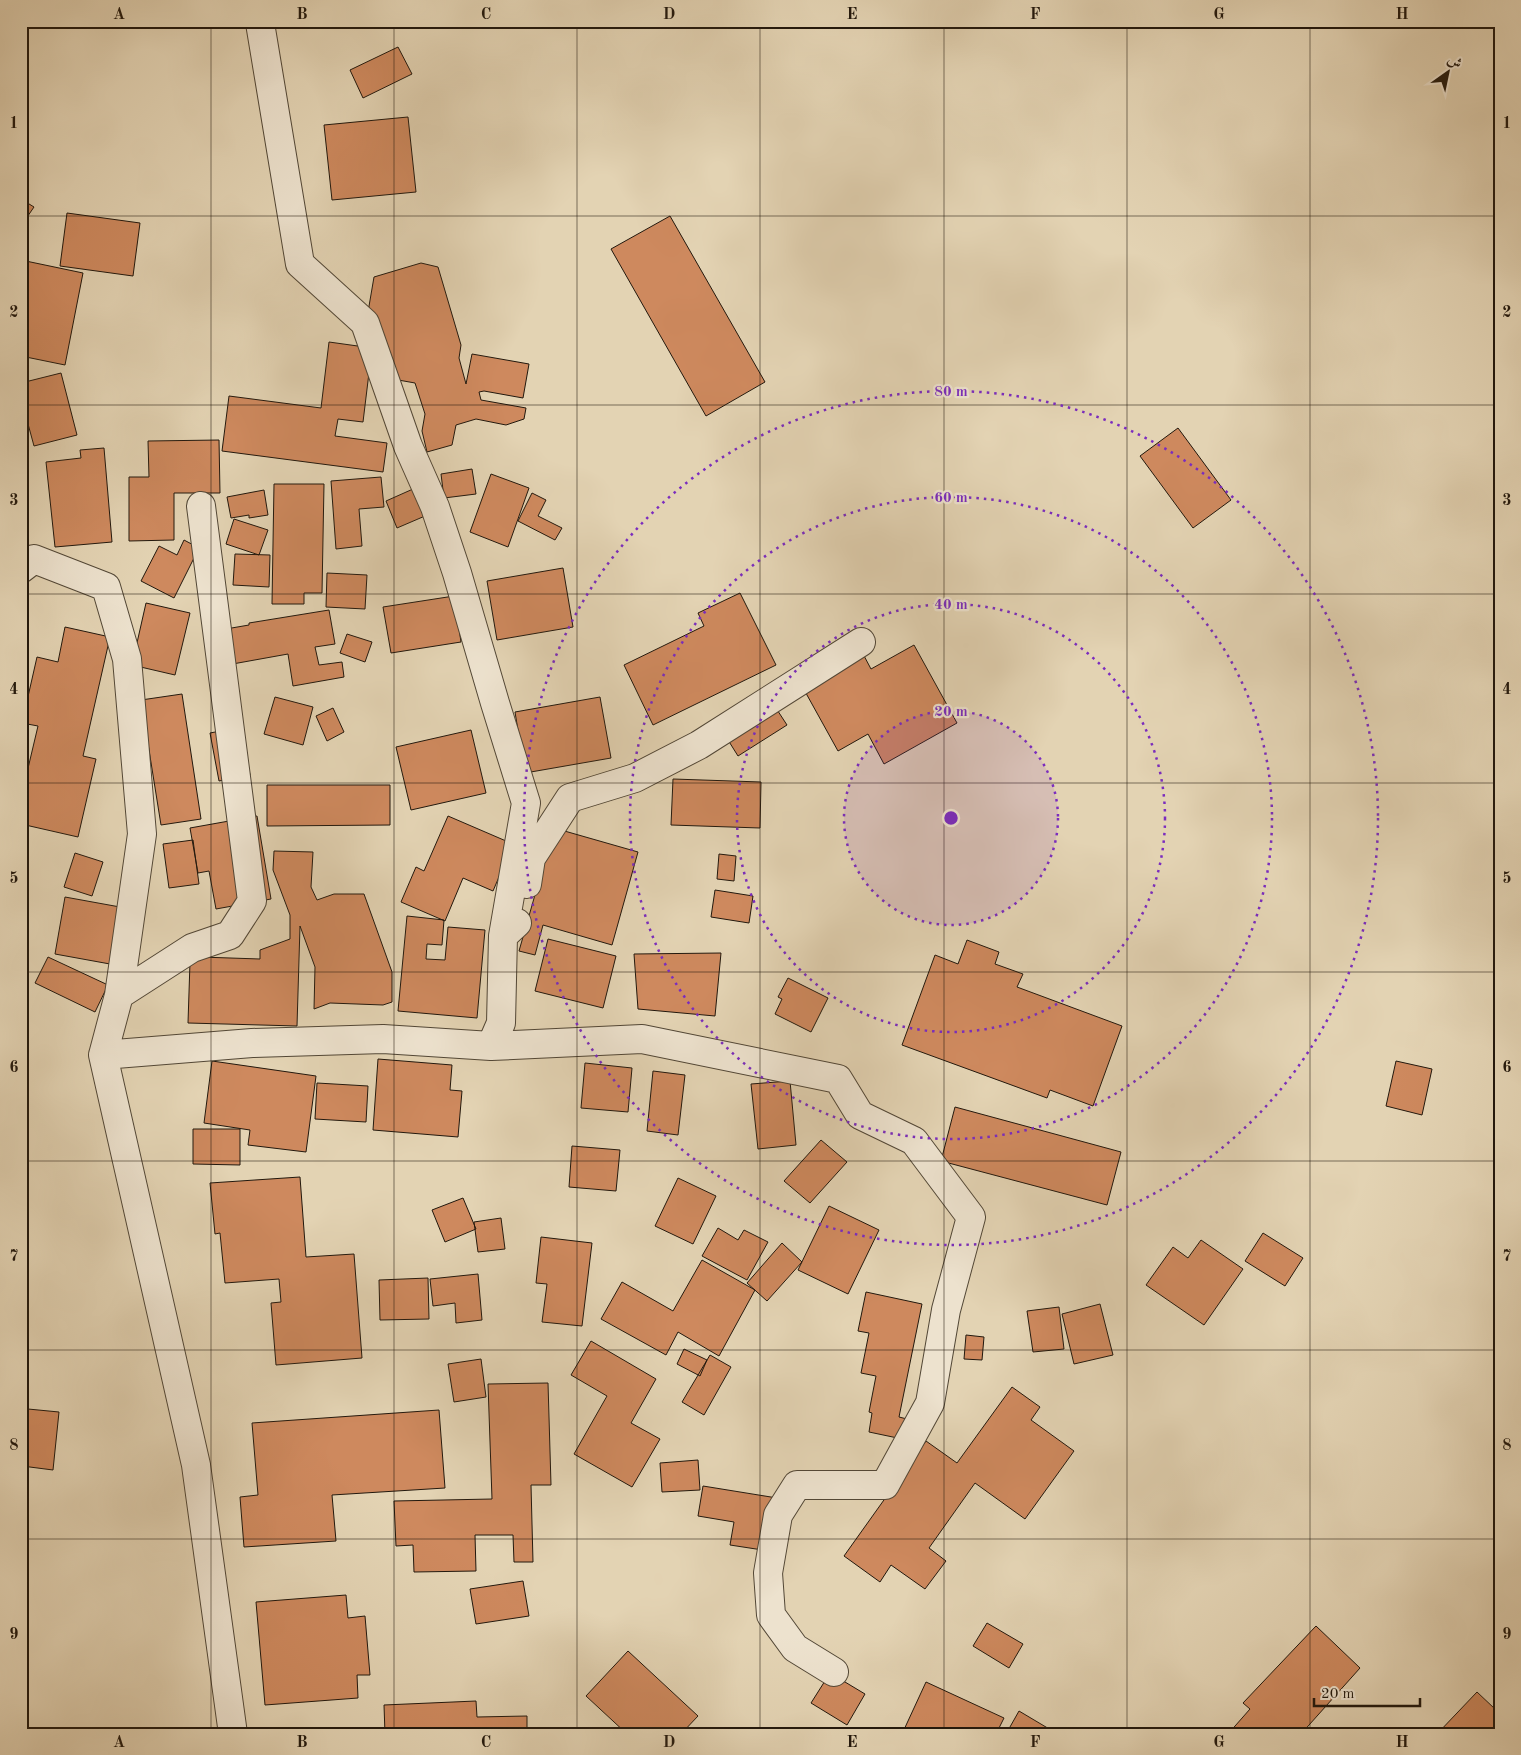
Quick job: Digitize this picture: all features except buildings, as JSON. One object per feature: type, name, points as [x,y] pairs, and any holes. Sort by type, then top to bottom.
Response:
[{"type":"street","points":[[260,24],[300,264],[365,323],[408,446],[435,508],[454,564],[526,803],[503,936],[501,1023],[491,1046]]},
{"type":"street","points":[[119,994],[192,948],[230,935],[252,901],[201,506]]},
{"type":"street","points":[[21,569],[34,559],[106,587],[127,659],[142,834],[119,994],[103,1055],[196,1465],[233,1734]]},
{"type":"street","points":[[503,936],[520,919],[531,858],[570,798],[635,778],[699,745],[861,642]]},
{"type":"street","points":[[103,1055],[252,1042],[383,1039],[491,1046],[642,1039],[838,1078],[860,1115],[914,1141],[972,1217],[946,1310],[930,1404],[885,1485],[797,1485],[778,1515],[768,1573],[772,1615],[795,1648],[834,1672]]}]
